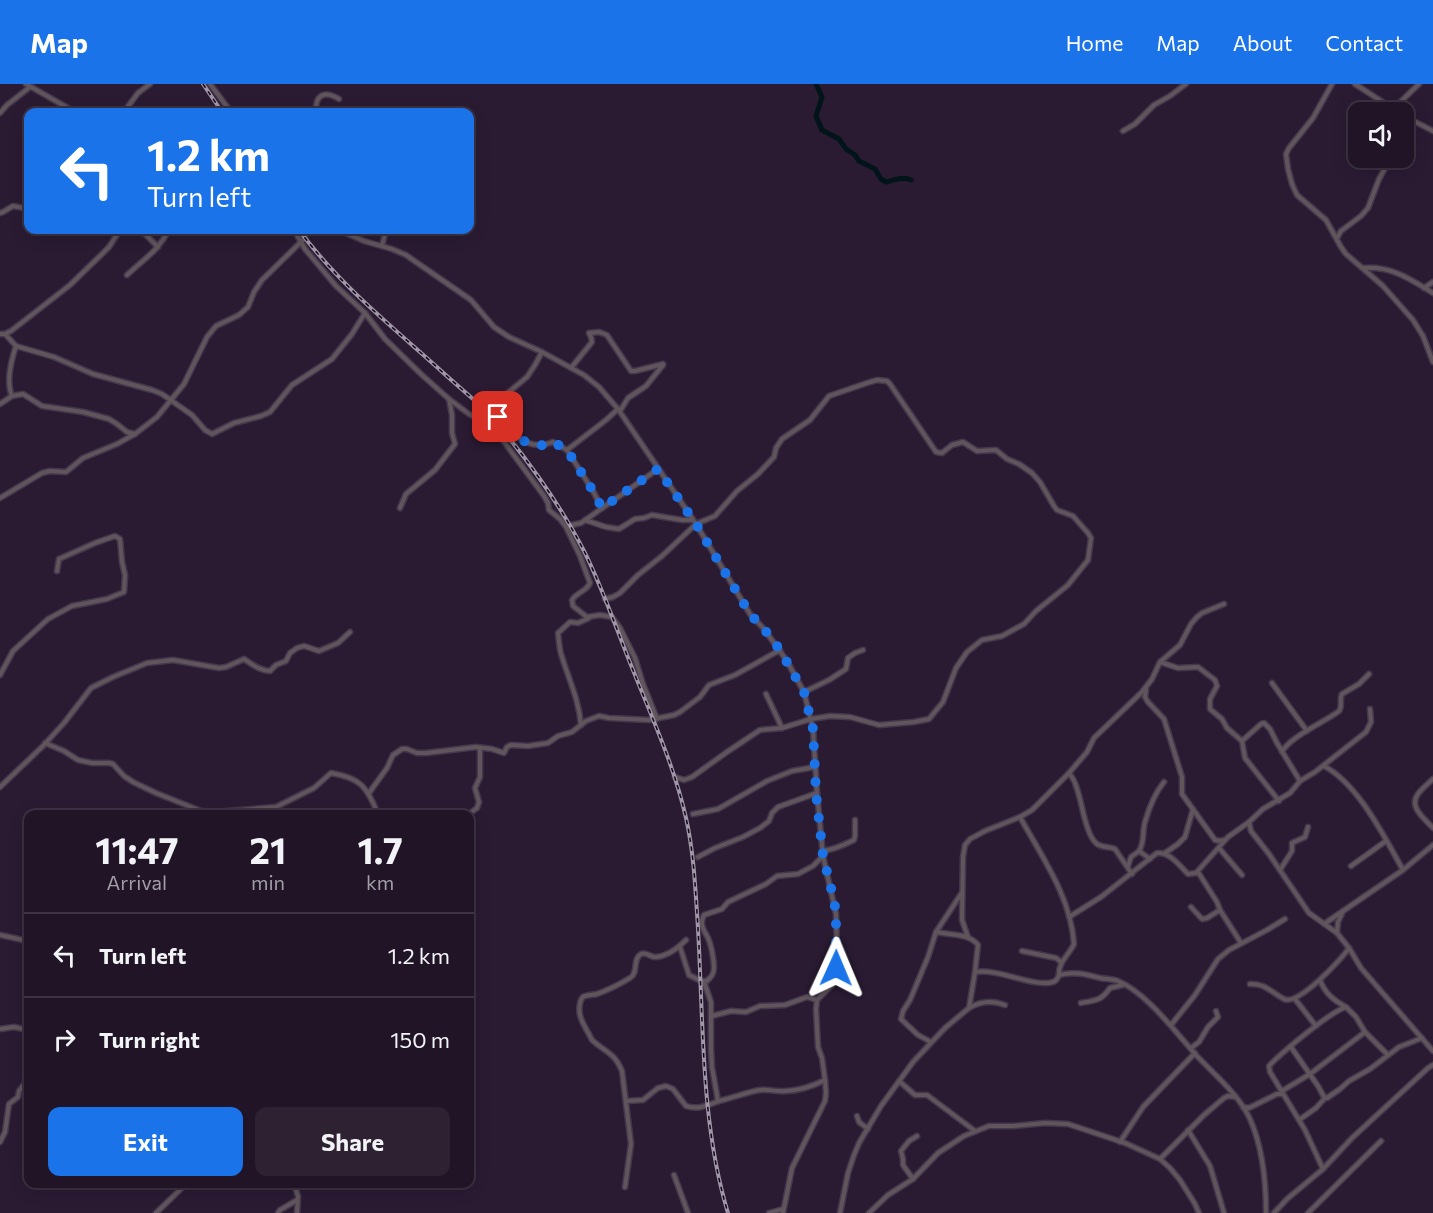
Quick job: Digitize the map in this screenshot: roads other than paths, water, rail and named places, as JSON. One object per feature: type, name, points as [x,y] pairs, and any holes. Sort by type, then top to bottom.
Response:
[{"type":"street","points":[[127,108],[138,93],[150,84]]},
{"type":"street","points":[[210,84],[228,108]]},
{"type":"street","points":[[1124,131],[1135,124],[1154,105],[1186,84]]},
{"type":"street","points":[[1332,84],[1310,123],[1289,148],[1286,159],[1292,184],[1297,195],[1326,220],[1346,254],[1364,268],[1402,306],[1423,336],[1433,362]]},
{"type":"street","points":[[1355,84],[1381,102]]},
{"type":"street","points":[[1400,102],[1419,84]]},
{"type":"street","points":[[0,113],[28,85],[68,108]]},
{"type":"street","points":[[316,108],[319,98],[324,95],[329,94],[339,99]]},
{"type":"street","points":[[1414,122],[1433,131]]},
{"type":"street","points":[[1336,239],[1341,231],[1368,208],[1385,168]]},
{"type":"street","points":[[0,213],[13,206],[24,208]]},
{"type":"street","points":[[117,234],[102,254],[70,285],[35,313],[3,334],[16,346],[54,357],[93,374],[152,390],[195,417],[211,434],[241,420],[266,414],[275,407],[292,385],[332,359],[365,313]]},
{"type":"street","points":[[145,234],[158,247]]},
{"type":"street","points":[[127,275],[142,260],[152,254],[167,234]]},
{"type":"street","points":[[296,234],[305,249],[336,286],[365,313],[385,339],[449,399],[473,416],[480,416],[527,377],[542,352]]},
{"type":"street","points":[[348,234],[406,255],[471,300],[494,327],[509,338],[542,352],[592,381],[619,410],[696,524],[750,614],[780,650],[804,692],[813,729],[822,853],[836,914],[837,962],[834,982],[817,1000],[818,1047],[825,1080],[825,1101],[792,1168],[783,1211],[770,1213]]},
{"type":"street","points":[[382,246],[385,234]]},
{"type":"street","points":[[0,498],[42,473],[66,472],[83,458],[135,434],[157,417],[184,384],[207,337],[216,326],[239,315],[248,307],[262,280],[305,238]]},
{"type":"street","points":[[1364,268],[1395,271],[1433,293]]},
{"type":"street","points":[[1424,288],[1433,282]]},
{"type":"street","points":[[567,450],[619,410],[628,398],[646,386],[663,364],[631,371],[607,335],[599,332],[589,333],[592,342],[572,368]]},
{"type":"street","points":[[12,396],[10,381],[12,358],[16,346]]},
{"type":"street","points":[[604,599],[620,592],[696,524],[715,516],[737,491],[774,457],[776,448],[782,439],[810,420],[829,396],[867,382],[882,380],[890,384],[936,452],[942,453],[952,445],[963,442],[977,451],[996,450],[1032,473],[1054,506],[1061,512],[1073,516],[1091,538],[1088,560],[1068,585],[1024,624],[1002,636],[982,640],[967,652],[956,668],[943,702],[929,719],[879,725],[842,716],[827,716],[782,728],[760,729],[692,777],[684,780],[675,777]]},
{"type":"street","points":[[0,404],[12,396],[23,394],[42,406],[83,412],[109,419],[135,434]]},
{"type":"street","points":[[400,508],[406,494],[435,470],[455,444],[449,399]]},
{"type":"street","points":[[490,408],[511,431],[524,441],[540,446],[553,442],[567,450],[602,508]]},
{"type":"street","points":[[480,416],[499,434],[544,496],[549,504],[549,510],[560,519],[570,535],[590,583],[576,594],[572,600],[573,606],[584,616],[590,618]]},
{"type":"street","points":[[572,525],[585,520],[658,469]]},
{"type":"street","points":[[585,520],[606,528],[619,529],[635,519],[652,515],[692,520]]},
{"type":"street","points":[[0,675],[13,651],[48,619],[72,606],[107,599],[124,592],[121,541],[115,536],[63,556],[59,559],[57,571]]},
{"type":"street","points":[[969,937],[962,921],[965,845],[970,839],[985,831],[1032,810],[1069,773],[1087,752],[1094,738],[1146,688],[1160,662],[1180,645],[1197,617],[1224,604]]},
{"type":"street","points":[[581,725],[575,691],[561,656],[558,633],[570,622],[578,623],[600,615],[612,618],[620,628],[635,658],[657,719]]},
{"type":"street","points":[[0,787],[22,768],[64,723],[91,688],[142,664],[173,660],[223,668],[244,659],[265,671],[270,671],[276,665],[286,661],[290,653],[297,648],[304,646],[319,651],[338,643],[350,632]]},
{"type":"street","points":[[369,793],[393,756],[402,749],[407,748],[417,753],[480,748],[504,753],[511,745],[528,746],[548,743],[599,716],[657,719],[680,712],[700,697],[709,685],[735,675],[780,650]]},
{"type":"street","points":[[804,692],[844,670],[847,667],[848,658],[855,652],[863,650]]},
{"type":"street","points":[[1160,662],[1179,668],[1198,667],[1215,680],[1216,686],[1209,708],[1242,741],[1245,758],[1279,801]]},
{"type":"street","points":[[1282,752],[1286,746],[1307,730],[1339,711],[1341,695],[1359,684],[1369,674]]},
{"type":"street","points":[[1272,683],[1307,730]]},
{"type":"street","points":[[1146,688],[1145,697],[1164,719],[1182,777],[1182,794],[1215,840],[1224,840]]},
{"type":"street","points":[[766,694],[782,728]]},
{"type":"street","points":[[1165,853],[1188,874],[1198,872],[1224,840],[1263,809],[1279,801],[1300,781],[1324,766],[1366,732],[1371,722],[1370,709]]},
{"type":"street","points":[[1242,741],[1264,723],[1270,729],[1300,781]]},
{"type":"street","points":[[45,743],[78,760],[113,764],[120,773],[134,782],[198,810]]},
{"type":"street","points":[[474,810],[479,802],[476,788],[480,774],[480,748]]},
{"type":"street","points":[[1324,766],[1333,771],[1351,789],[1368,811],[1403,870]]},
{"type":"street","points":[[693,814],[718,809],[792,771],[815,767]]},
{"type":"street","points":[[240,810],[276,807],[310,791],[331,773],[352,778],[369,793],[376,810]]},
{"type":"street","points":[[1069,773],[1076,784],[1090,835],[1102,847],[1113,847],[1132,874]]},
{"type":"street","points":[[1433,779],[1418,794],[1415,804],[1416,810],[1433,828]]},
{"type":"street","points":[[1127,867],[1131,857],[1142,846],[1144,826],[1150,808],[1164,782]]},
{"type":"street","points":[[698,857],[760,828],[769,821],[772,813],[778,807],[816,793]]},
{"type":"street","points":[[1069,917],[1101,897],[1157,854],[1165,853],[1178,844],[1185,837],[1193,809]]},
{"type":"street","points":[[975,972],[987,972],[1035,982],[1054,982],[1059,975],[1066,954],[1074,944],[1069,917],[1058,883],[1020,817]]},
{"type":"street","points":[[704,982],[712,976],[714,970],[709,940],[702,927],[704,915],[722,909],[728,902],[766,884],[777,876],[798,874],[813,866],[822,853],[854,840],[855,820]]},
{"type":"street","points":[[1249,822],[1251,831],[1309,913],[1337,933],[1361,968],[1433,1051]]},
{"type":"street","points":[[1280,870],[1292,851],[1292,843],[1305,837],[1308,827]]},
{"type":"street","points":[[1240,828],[1251,831]]},
{"type":"street","points":[[1351,866],[1386,841]]},
{"type":"street","points":[[1324,924],[1403,870],[1433,845]]},
{"type":"street","points":[[1219,848],[1242,875]]},
{"type":"street","points":[[1139,851],[1150,859]]},
{"type":"street","points":[[1198,872],[1241,943]]},
{"type":"street","points":[[931,1042],[918,1035],[901,1019],[928,957],[936,932],[962,894]]},
{"type":"street","points":[[1191,907],[1202,919],[1220,910]]},
{"type":"street","points":[[1337,933],[1338,922],[1343,910]]},
{"type":"street","points":[[1171,1025],[1195,995],[1216,961],[1229,950],[1285,919]]},
{"type":"street","points":[[936,932],[969,937],[978,945],[969,1008]]},
{"type":"street","points":[[0,935],[24,941]]},
{"type":"street","points":[[625,1187],[632,1143],[623,1074],[612,1055],[594,1042],[580,1016],[580,1002],[584,997],[608,989],[633,976],[641,954],[655,957],[668,953],[680,947],[686,940]]},
{"type":"street","points":[[680,947],[687,972],[704,982],[711,1002],[712,1068],[718,1101]]},
{"type":"street","points":[[1250,984],[1258,984],[1267,988],[1285,1000],[1295,999],[1337,964],[1349,948]]},
{"type":"street","points":[[1022,951],[1056,958],[1062,963]]},
{"type":"street","points":[[1059,975],[1078,972],[1118,981],[1139,994],[1231,1090],[1249,1116],[1254,1128],[1262,1161],[1266,1213]]},
{"type":"street","points":[[1108,980],[1110,988]]},
{"type":"street","points":[[1320,980],[1329,996],[1346,1007],[1356,1017],[1365,1032],[1388,1055]]},
{"type":"street","points":[[1081,1003],[1103,997],[1110,988],[1124,985]]},
{"type":"street","points":[[712,1016],[732,1011],[746,1012],[760,1006],[785,1005],[807,997],[817,1000]]},
{"type":"street","points":[[1295,999],[1316,1026]]},
{"type":"street","points":[[840,1213],[848,1173],[859,1143],[885,1100],[913,1062],[945,1028],[969,1008],[979,1003],[989,1002],[1005,1005]]},
{"type":"street","points":[[1323,1169],[1310,1138],[1281,1093],[1269,1066],[1316,1026],[1346,1007]]},
{"type":"street","points":[[1191,1048],[1199,1042],[1208,1027],[1218,1017],[1216,1011]]},
{"type":"street","points":[[0,1029],[14,1027],[24,1029]]},
{"type":"street","points":[[1241,1105],[1250,1108],[1281,1093],[1365,1032]]},
{"type":"street","points":[[1299,1120],[1321,1105],[1325,1098],[1329,1098],[1349,1081],[1388,1055],[1422,1038]]},
{"type":"street","points":[[1291,1047],[1325,1098]]},
{"type":"street","points":[[1120,1142],[1143,1107],[1195,1053]]},
{"type":"street","points":[[1274,1213],[1433,1065]]},
{"type":"street","points":[[626,1101],[643,1100],[658,1088],[666,1086],[672,1089],[686,1106],[690,1108],[707,1107],[718,1101],[759,1090],[783,1091],[807,1087],[825,1080]]},
{"type":"street","points":[[899,1081],[915,1095],[927,1095],[975,1131]]},
{"type":"street","points":[[0,1142],[5,1132],[9,1104],[18,1097],[19,1091],[24,1086]]},
{"type":"street","points":[[1160,1159],[1224,1098],[1228,1095],[1236,1097]]},
{"type":"street","points":[[1249,1116],[1250,1108]]},
{"type":"street","points":[[857,1116],[859,1122],[868,1129]]},
{"type":"street","points":[[869,1213],[888,1195],[913,1179],[944,1147],[964,1136],[993,1125],[1059,1123],[1120,1142],[1160,1159],[1180,1180],[1199,1213]]},
{"type":"street","points":[[1188,1130],[1210,1166],[1224,1213]]},
{"type":"street","points":[[913,1179],[903,1165],[902,1151],[909,1141],[917,1136]]},
{"type":"street","points":[[1308,1213],[1381,1141]]},
{"type":"street","points":[[674,1174],[688,1213]]},
{"type":"street","points":[[156,1213],[182,1188]]},
{"type":"street","points":[[296,1188],[297,1213]]},
{"type":"street","points":[[279,1213],[280,1210],[298,1200]]},
{"type":"waterway","points":[[816,84],[822,97],[816,116],[822,130],[839,139],[859,161],[875,169],[881,179],[886,182],[902,178],[911,180]]},
{"type":"railway","points":[[203,84],[219,108]]},
{"type":"railway","points":[[302,234],[347,285],[498,424],[539,477],[563,514],[598,581],[664,746],[686,818],[695,889],[707,1102],[712,1140],[728,1213]]}]
